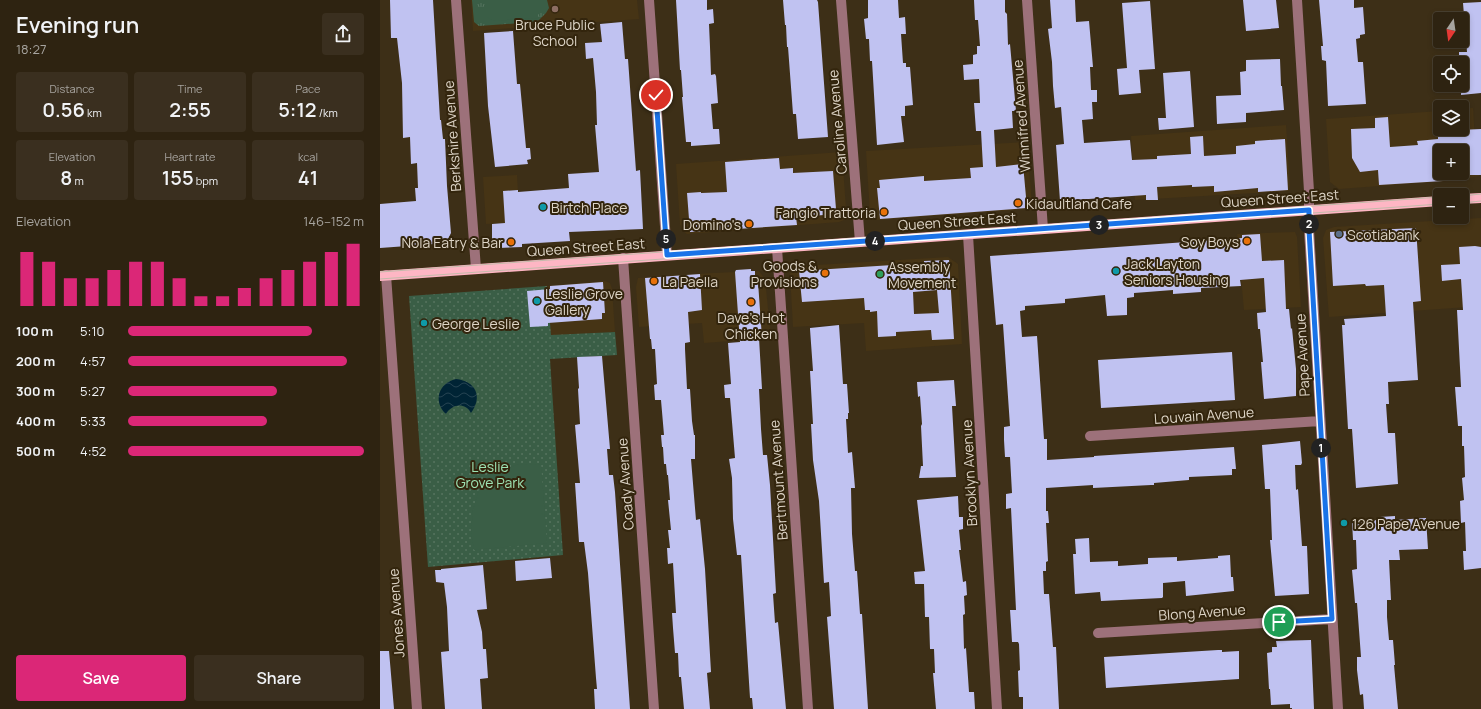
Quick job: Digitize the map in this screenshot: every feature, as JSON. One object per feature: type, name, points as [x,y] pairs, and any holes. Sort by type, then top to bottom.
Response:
[{"type":"main road","points":[[1469,199],[1481,198]]},
{"type":"main road","name":"Queen Street East","points":[[383,276],[1433,201]]},
{"type":"street","name":"Berkshire Avenue","points":[[456,0],[476,269]]},
{"type":"street","points":[[650,0],[667,255]]},
{"type":"street","name":"Caroline Avenue","points":[[841,0],[860,242]]},
{"type":"street","name":"Winnifred Avenue","points":[[1027,0],[1043,229]]},
{"type":"street","name":"Pape Avenue","points":[[1297,0],[1309,191],[1309,230],[1320,422],[1338,709]]},
{"type":"street","name":"Brooklyn Avenue","points":[[968,235],[997,709]]},
{"type":"street","name":"Bertmount Avenue","points":[[777,248],[808,709]]},
{"type":"street","name":"Coady Avenue","points":[[623,258],[654,709]]},
{"type":"street","name":"Jones Avenue","points":[[383,276],[417,709]]},
{"type":"street","name":"Louvain Avenue","points":[[1090,436],[1320,422]]},
{"type":"street","name":"Blong Avenue","points":[[1098,633],[1332,619]]},
{"type":"shaded area","name":"Bruce Public School","points":[[471,0],[637,0],[639,19],[473,31]]},
{"type":"shaded area","points":[[1469,108],[1473,108],[1476,157],[1478,159],[1479,176],[1469,178],[1469,144],[1433,144],[1433,180],[1459,180],[1339,189],[1330,182],[1326,119],[1433,111],[1433,136],[1469,136]]},
{"type":"shaded area","points":[[1286,125],[1290,185],[1288,191],[1135,200],[1131,136]]},
{"type":"shaded area","points":[[1027,142],[1032,205],[1030,209],[877,220],[873,219],[870,214],[866,151]]},
{"type":"shaded area","points":[[842,152],[846,209],[844,220],[839,222],[687,234],[683,231],[680,224],[676,164]]},
{"type":"shaded area","points":[[517,175],[518,192],[505,223],[486,224],[483,177]]},
{"type":"shaded area","points":[[1481,218],[1481,306],[1329,317],[1323,238],[1326,230],[1334,227],[1433,221],[1433,224],[1469,224],[1469,219]]},
{"type":"shaded area","points":[[1295,232],[1297,237],[1301,307],[1244,310],[1237,234]]},
{"type":"shaded area","points":[[948,257],[958,264],[962,344],[866,351],[864,323],[793,327],[790,274],[793,267]]},
{"type":"shaded area","points":[[759,271],[765,279],[771,338],[704,343],[702,323],[639,327],[636,287],[638,278]]},
{"type":"shaded area","points":[[605,281],[610,283],[612,289],[615,332],[550,336],[547,286]]},
{"type":"green space","points":[[472,0],[547,0],[549,8],[539,20],[534,22],[479,26],[474,22]]},
{"type":"green space","points":[[487,0],[538,0],[538,18],[493,21],[487,17]]},
{"type":"green space","name":"Leslie Grove Park","points":[[547,286],[551,335],[615,332],[617,355],[550,359],[563,555],[428,567],[409,296]]},
{"type":"green space","points":[[541,464],[547,543],[474,550],[471,532],[473,510],[479,489],[491,474],[516,465]]},
{"type":"water","points":[[456,379],[463,380],[473,386],[476,391],[477,401],[471,413],[468,409],[462,406],[455,406],[446,414],[442,409],[439,399],[441,389],[445,384]]},
{"type":"building","points":[[390,0],[433,0],[440,120],[443,139],[445,139],[451,233],[448,243],[380,248],[380,204],[416,201],[415,188],[418,188],[417,163],[411,164],[410,137],[403,138],[402,83],[397,38],[391,38]]},
{"type":"building","points":[[676,0],[707,0],[707,10],[713,9],[714,23],[709,24],[711,75],[715,74],[716,76],[718,103],[711,104],[713,129],[719,129],[720,144],[691,146],[691,142],[686,142]]},
{"type":"building","points":[[783,0],[817,0],[818,2],[828,137],[798,139],[796,114],[793,114]]},
{"type":"building","points":[[868,0],[898,0],[899,18],[905,17],[906,34],[901,34],[903,63],[906,63],[906,67],[910,67],[913,105],[905,106],[905,116],[901,116],[904,142],[877,145],[872,61],[870,61],[869,39],[866,39],[864,19],[868,18]]},
{"type":"building","points":[[974,0],[1005,0],[1008,45],[1010,44],[1016,111],[1012,111],[1013,128],[994,130],[996,167],[1023,164],[1027,208],[880,219],[877,188],[880,188],[879,180],[924,176],[924,181],[971,178],[970,168],[983,167],[981,131],[976,131],[974,103],[980,103],[979,79],[964,80],[963,65],[973,64],[973,55],[977,54],[977,46],[980,46],[978,20],[975,20]]},
{"type":"building","points":[[1050,0],[1075,0],[1076,22],[1089,21],[1093,67],[1090,67],[1091,90],[1097,90],[1097,102],[1092,102],[1093,119],[1082,120],[1084,143],[1130,140],[1132,160],[1157,159],[1157,156],[1191,154],[1190,137],[1203,136],[1204,156],[1236,154],[1236,146],[1255,144],[1255,141],[1285,139],[1288,190],[1258,192],[1258,188],[1214,192],[1214,186],[1192,187],[1192,185],[1157,187],[1158,200],[1146,200],[1146,195],[1060,201],[1056,145],[1064,144],[1061,107],[1055,108],[1048,29],[1052,28]]},
{"type":"building","points":[[1243,0],[1276,0],[1279,28],[1246,31]]},
{"type":"building","points":[[1319,0],[1354,0],[1354,8],[1363,7],[1365,34],[1360,35],[1360,38],[1356,39],[1358,62],[1363,62],[1366,104],[1328,106],[1326,61],[1322,60],[1321,46],[1323,46]]},
{"type":"building","points":[[1150,1],[1155,69],[1139,70],[1141,93],[1119,95],[1117,69],[1127,68],[1122,3]]},
{"type":"building","points":[[1481,2],[1481,93],[1461,95],[1461,92],[1469,92],[1469,56],[1459,56],[1459,52],[1467,52],[1467,48],[1469,48],[1469,12],[1464,12],[1463,3]]},
{"type":"building","points":[[622,22],[625,59],[628,59],[636,171],[640,170],[643,229],[569,232],[570,241],[522,244],[522,247],[495,247],[492,242],[492,224],[505,223],[503,191],[518,190],[518,192],[569,188],[568,174],[599,172],[595,125],[597,125],[593,58],[586,59],[585,43],[602,42],[600,24]]},
{"type":"building","points":[[513,31],[517,84],[520,84],[526,148],[530,148],[531,159],[527,160],[528,164],[495,167],[488,106],[484,33]]},
{"type":"building","points":[[1280,59],[1284,110],[1246,113],[1246,122],[1217,124],[1216,96],[1241,95],[1240,72],[1246,71],[1246,60]]},
{"type":"building","points":[[1190,71],[1194,127],[1159,130],[1158,118],[1166,118],[1163,73]]},
{"type":"building","points":[[1388,117],[1390,147],[1418,145],[1417,141],[1438,139],[1438,136],[1469,136],[1469,130],[1481,129],[1481,175],[1469,175],[1469,144],[1433,144],[1433,180],[1459,180],[1379,185],[1378,170],[1360,172],[1352,158],[1351,129],[1375,128],[1375,118]]},
{"type":"building","points":[[779,158],[780,169],[793,168],[793,173],[833,171],[836,209],[823,210],[824,215],[796,217],[797,225],[690,232],[687,193],[727,192],[725,162]]},
{"type":"building","points":[[1416,228],[1421,301],[1413,302],[1418,380],[1388,382],[1389,404],[1386,404],[1388,433],[1395,433],[1398,484],[1356,488],[1352,429],[1348,429],[1342,325],[1345,325],[1344,319],[1386,316],[1384,285],[1366,286],[1365,284],[1333,286],[1330,232]]},
{"type":"building","points":[[1260,234],[1262,261],[1284,260],[1286,309],[1289,309],[1296,369],[1296,396],[1264,399],[1261,362],[1263,362],[1257,313],[1266,312],[1264,278],[1240,280],[1241,286],[1201,288],[1201,292],[1173,294],[1173,290],[1134,293],[1134,297],[1127,298],[1127,315],[1107,316],[1105,295],[1065,299],[1065,303],[1025,306],[1025,310],[1020,311],[1022,337],[1037,336],[1044,439],[1047,439],[1047,460],[1234,447],[1236,469],[1232,469],[1232,475],[1189,477],[1189,480],[1154,483],[1154,485],[1093,488],[1093,485],[1046,488],[1046,511],[1048,511],[1049,523],[1046,523],[1048,561],[1046,562],[1046,571],[1043,571],[1044,594],[1049,594],[1053,647],[1056,647],[1059,709],[1023,709],[1023,697],[1019,697],[1019,644],[1018,642],[1012,642],[1010,610],[1016,610],[1011,508],[1006,509],[1006,494],[1012,493],[1010,457],[1005,457],[1004,440],[1004,427],[1010,426],[1003,324],[996,325],[990,256],[1242,238],[1242,235]]},
{"type":"building","points":[[1459,247],[1481,247],[1481,568],[1464,570],[1463,551],[1466,551],[1465,522],[1461,523],[1460,501],[1464,500],[1462,478],[1465,477],[1464,446],[1462,446],[1462,426],[1458,426],[1455,387],[1461,387],[1457,310],[1463,310],[1461,279],[1442,281],[1441,265],[1460,264]]},
{"type":"building","points":[[949,260],[954,339],[932,340],[931,330],[896,332],[896,336],[878,337],[877,311],[870,312],[870,310],[865,310],[864,298],[802,302],[799,271],[924,263],[924,261]],"holes":[[[937,290],[939,313],[914,314],[913,292]]]},
{"type":"building","points":[[751,269],[751,271],[755,271],[755,282],[758,282],[762,338],[759,338],[762,389],[759,389],[761,429],[763,455],[767,455],[770,485],[776,593],[773,594],[775,623],[778,622],[786,709],[753,709],[752,698],[750,698],[741,555],[737,555],[733,519],[732,478],[729,459],[735,458],[730,398],[725,398],[724,385],[731,384],[728,343],[740,342],[735,272],[736,270]]},
{"type":"building","points":[[700,274],[702,310],[688,312],[690,342],[685,343],[685,349],[687,389],[690,389],[692,421],[695,435],[695,459],[691,459],[696,520],[700,519],[705,569],[711,672],[707,673],[710,709],[684,709],[681,677],[679,677],[678,653],[675,653],[673,628],[672,613],[676,613],[673,563],[668,564],[667,548],[670,548],[668,530],[671,530],[668,500],[670,500],[668,475],[666,464],[664,464],[662,447],[661,435],[664,435],[661,400],[655,400],[654,385],[657,384],[655,349],[652,349],[650,339],[645,278]]},
{"type":"building","points":[[603,282],[605,313],[602,313],[602,319],[548,323],[548,326],[530,327],[527,291],[550,289],[550,286]]},
{"type":"building","points":[[839,325],[843,384],[847,384],[849,413],[848,419],[846,419],[848,453],[852,452],[855,488],[851,488],[852,534],[855,571],[857,571],[860,614],[862,614],[868,709],[834,709],[827,617],[831,616],[829,582],[824,583],[819,501],[813,460],[811,424],[813,424],[810,371],[813,371],[810,328]]},
{"type":"building","points":[[1232,352],[1235,400],[1101,408],[1098,360]]},
{"type":"building","points":[[602,356],[610,449],[607,449],[609,475],[613,475],[615,492],[630,709],[595,709],[594,689],[597,689],[588,573],[584,542],[579,542],[575,483],[580,483],[575,425],[580,424],[577,357]]},
{"type":"building","points":[[954,380],[956,406],[952,406],[956,477],[919,478],[921,466],[923,466],[920,396],[918,397],[917,382]]},
{"type":"building","points":[[1300,441],[1302,463],[1301,465],[1295,465],[1296,490],[1298,489],[1302,546],[1307,546],[1309,594],[1275,596],[1270,540],[1272,540],[1270,489],[1265,489],[1262,445]]},
{"type":"building","points":[[958,496],[959,517],[963,517],[963,529],[959,530],[961,550],[959,550],[963,582],[966,581],[967,595],[964,596],[964,649],[966,648],[969,692],[974,692],[975,709],[936,709],[933,673],[935,673],[934,649],[930,649],[929,617],[925,617],[924,584],[915,584],[914,572],[925,571],[917,500]]},
{"type":"building","points":[[1395,516],[1395,520],[1426,518],[1428,549],[1399,550],[1400,560],[1389,560],[1391,600],[1387,600],[1387,617],[1389,640],[1393,640],[1398,709],[1364,709],[1363,694],[1360,695],[1357,670],[1357,657],[1361,657],[1357,603],[1355,603],[1352,570],[1357,569],[1356,540],[1353,540],[1352,521],[1380,520],[1380,517]]},
{"type":"building","points":[[1089,538],[1090,562],[1118,561],[1118,566],[1148,564],[1148,558],[1177,557],[1177,561],[1218,558],[1218,556],[1230,555],[1231,577],[1233,577],[1234,591],[1186,596],[1185,581],[1163,583],[1162,598],[1101,601],[1100,592],[1075,594],[1073,554],[1076,554],[1075,539]]},
{"type":"building","points":[[550,558],[552,578],[516,581],[515,561]]},
{"type":"building","points":[[483,565],[487,609],[477,610],[482,632],[483,649],[486,649],[488,678],[480,679],[482,709],[445,709],[441,652],[449,651],[447,607],[444,583],[436,582],[435,570]]},
{"type":"building","points":[[1311,640],[1314,709],[1292,709],[1290,708],[1290,704],[1271,705],[1267,653],[1272,652],[1272,647],[1277,647],[1276,641]]},
{"type":"building","points":[[1222,650],[1222,652],[1239,651],[1239,679],[1106,688],[1104,657]]},
{"type":"building","points":[[380,651],[389,651],[394,709],[380,709]]},
{"type":"tram line","points":[[1469,195],[1481,194]]},
{"type":"tram line","points":[[380,272],[1433,197]]},
{"type":"tram line","points":[[1469,202],[1481,201]]},
{"type":"tram line","points":[[380,279],[1433,204]]},
{"type":"place","name":"Bruce Public School","points":[[555,9]]},
{"type":"place","name":"Kidaultland Cafe","points":[[1018,203]]},
{"type":"place","name":"Birtch Place","points":[[543,207]]},
{"type":"place","name":"Fangio Trattoria","points":[[884,212]]},
{"type":"place","name":"Domino's","points":[[749,224]]},
{"type":"place","name":"Scotiabank","points":[[1339,234]]},
{"type":"place","name":"Soy Boys","points":[[1247,241]]},
{"type":"place","name":"Nola Eatry & Bar","points":[[511,242]]},
{"type":"place","name":"Jack Layton Seniors Housing","points":[[1116,271]]},
{"type":"place","name":"Goods & Provisions","points":[[825,273]]},
{"type":"place","name":"Assembly Movement","points":[[880,274]]},
{"type":"place","name":"La Paella","points":[[654,281]]},
{"type":"place","name":"Leslie Grove Gallery","points":[[537,301]]},
{"type":"place","name":"Dave's Hot Chicken","points":[[751,302]]},
{"type":"place","name":"George Leslie","points":[[424,323]]},
{"type":"place","name":"126 Pape Avenue","points":[[1344,523]]},
{"type":"route","points":[[656,95],[662,162],[667,255],[1309,210],[1332,619],[1279,622]]}]
